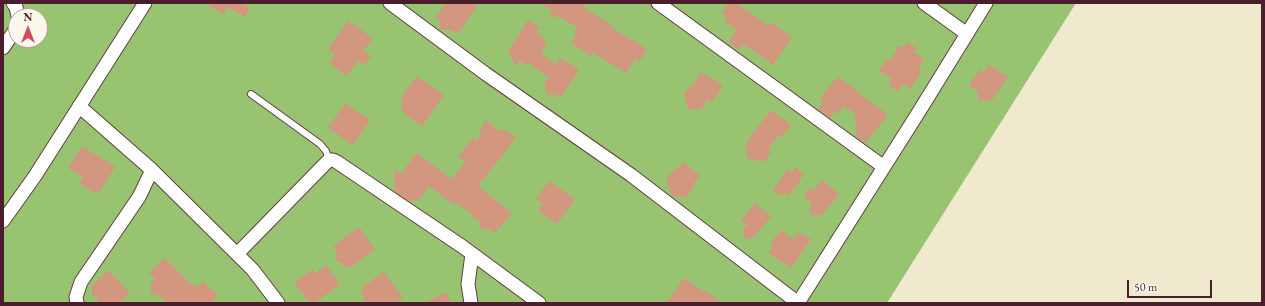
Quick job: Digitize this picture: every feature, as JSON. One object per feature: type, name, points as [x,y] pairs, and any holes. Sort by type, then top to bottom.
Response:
[{"type":"street","points":[[3,221],[35,176],[145,3]]},
{"type":"street","points":[[390,3],[486,74],[631,175],[798,303],[986,3]]},
{"type":"street","points":[[658,3],[884,167]]},
{"type":"street","points":[[924,3],[967,34]]},
{"type":"street","points":[[79,106],[152,170],[237,254],[253,270],[278,303]]},
{"type":"street","points":[[237,254],[330,160],[337,162],[472,254],[539,303]]},
{"type":"street","points":[[77,303],[76,297],[81,282],[139,197],[152,170]]},
{"type":"street","points":[[471,303],[468,284],[472,254]]},
{"type":"lane","points":[[251,94],[320,144],[326,151],[330,160]]},
{"type":"green space","points":[[3,3],[1076,3],[887,303],[3,303]]},
{"type":"building","points":[[205,3],[241,3],[250,8],[245,17],[228,7],[223,14]]},
{"type":"building","points":[[446,3],[471,3],[477,7],[457,34],[451,30],[440,30],[440,21],[435,18]]},
{"type":"building","points":[[540,3],[585,3],[583,7],[612,25],[610,27],[647,49],[639,62],[635,59],[626,73],[593,53],[591,56],[571,43],[577,34],[574,32],[578,28],[559,16],[551,18],[551,10]]},
{"type":"building","points":[[729,3],[737,3],[768,26],[771,22],[792,37],[773,65],[744,44],[739,50],[728,42],[737,30],[724,21],[727,17],[721,13]]},
{"type":"building","points":[[528,20],[540,27],[536,33],[544,37],[542,40],[547,44],[541,54],[556,64],[560,58],[579,69],[562,96],[547,94],[544,83],[549,77],[528,63],[527,65],[520,61],[516,66],[508,51]]},
{"type":"building","points":[[348,21],[373,38],[363,51],[371,57],[364,65],[358,61],[347,76],[329,63],[335,54],[328,49]]},
{"type":"building","points":[[907,42],[916,48],[914,52],[924,59],[918,68],[922,70],[911,89],[903,84],[898,91],[888,85],[892,78],[879,71],[886,59],[890,61],[900,45],[904,47]]},
{"type":"building","points":[[989,65],[1008,77],[992,100],[978,101],[978,91],[969,86],[980,69],[984,72]]},
{"type":"building","points":[[701,72],[723,85],[712,102],[708,99],[701,109],[688,109],[684,94],[690,85],[692,87]]},
{"type":"building","points":[[417,76],[444,95],[422,126],[401,111],[402,96]]},
{"type":"building","points":[[838,77],[888,115],[865,143],[856,136],[855,114],[844,106],[839,113],[836,110],[830,118],[818,109],[823,102],[820,99]]},
{"type":"building","points":[[345,103],[370,120],[353,145],[328,128]]},
{"type":"building","points":[[771,110],[791,125],[782,137],[779,135],[768,149],[771,152],[764,162],[748,159],[745,146],[750,139],[749,138]]},
{"type":"building","points":[[485,120],[501,132],[504,129],[516,138],[478,186],[512,213],[495,233],[490,229],[481,229],[479,221],[472,218],[474,216],[456,202],[454,205],[429,186],[419,200],[408,201],[395,192],[394,169],[401,174],[416,153],[452,179],[465,162],[458,157],[473,138],[477,141]]},
{"type":"building","points":[[82,146],[115,167],[98,194],[79,183],[83,177],[68,168]]},
{"type":"building","points":[[683,162],[700,176],[693,184],[695,186],[686,197],[672,196],[666,179]]},
{"type":"building","points":[[796,167],[804,174],[799,181],[800,182],[788,196],[784,193],[781,196],[773,190],[788,169],[792,172]]},
{"type":"building","points":[[822,180],[839,194],[822,215],[810,215],[811,202],[804,196],[809,188],[813,191]]},
{"type":"building","points":[[549,181],[575,199],[557,224],[538,211],[543,204],[536,199]]},
{"type":"building","points":[[755,203],[771,217],[752,239],[744,238],[743,229],[747,225],[741,220]]},
{"type":"building","points":[[359,227],[375,249],[349,268],[334,259],[337,257],[334,245]]},
{"type":"building","points":[[781,230],[794,239],[799,232],[811,239],[791,268],[768,253],[773,246],[770,244]]},
{"type":"building","points":[[165,258],[192,285],[193,283],[197,287],[203,281],[218,296],[210,303],[167,303],[160,296],[151,294],[151,283],[155,279],[149,273]]},
{"type":"building","points":[[326,265],[340,285],[314,303],[310,303],[294,282],[313,269],[316,273]]},
{"type":"building","points":[[108,270],[130,293],[119,303],[97,303],[98,298],[92,296],[92,285]]},
{"type":"building","points":[[384,272],[403,298],[396,303],[365,303],[361,288]]},
{"type":"building","points":[[684,278],[703,291],[704,290],[722,303],[666,303]]},
{"type":"building","points":[[446,292],[451,303],[425,303]]}]
